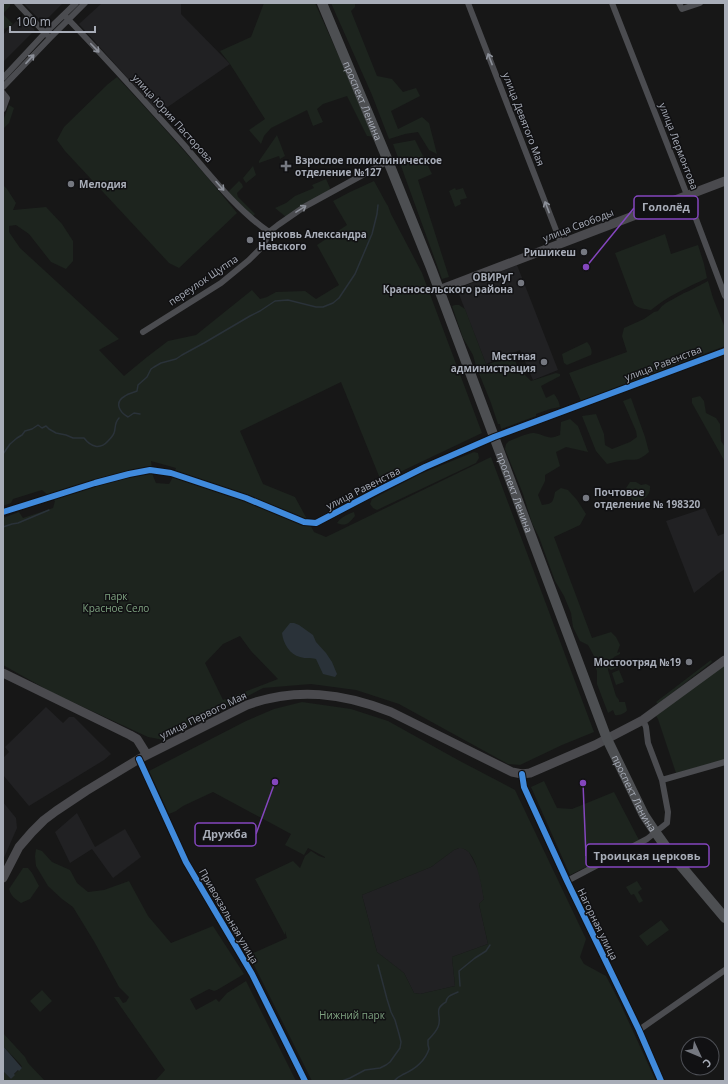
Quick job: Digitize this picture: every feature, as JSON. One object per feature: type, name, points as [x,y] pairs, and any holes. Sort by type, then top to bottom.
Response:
[{"type":"main road","name":"проспект Ленина","points":[[322,3],[388,161],[439,290],[607,739],[644,815],[671,854],[725,918]]},
{"type":"main road","name":"улица Свободы","points":[[439,290],[725,181]]},
{"type":"main road","points":[[522,774],[544,768],[607,739],[643,720],[725,660]]},
{"type":"main road","points":[[3,673],[137,739],[143,757]]},
{"type":"main road","name":"улица Первого Мая","points":[[3,878],[19,847],[28,836],[44,820],[81,794],[143,757],[247,705],[275,696],[303,694],[321,695],[338,697],[372,705],[391,712],[512,772],[522,774]]},
{"type":"street","points":[[17,3],[48,36]]},
{"type":"street","points":[[3,87],[66,17],[76,3]]},
{"type":"street","points":[[66,17],[85,3]]},
{"type":"street","name":"улица Девятого Мая","points":[[468,3],[561,243]]},
{"type":"street","name":"улица Лермонтова","points":[[612,3],[725,296]]},
{"type":"street","points":[[679,3],[682,9],[700,3]]},
{"type":"street","name":"улица Юрия Пасторова","points":[[66,17],[121,75],[223,189],[250,217],[269,232]]},
{"type":"street","points":[[3,78],[48,36]]},
{"type":"street","points":[[3,93],[7,98],[3,109]]},
{"type":"street","name":"переулок Щуппа","points":[[144,332],[221,283],[249,260],[263,246],[269,232],[283,221],[304,207],[388,161]]},
{"type":"street","name":"улица Равенства","points":[[3,512],[95,483],[150,470],[171,473],[246,498],[304,522],[316,523],[418,471],[494,437],[725,351]]},
{"type":"street","points":[[567,881],[644,841],[667,823],[668,812],[662,780],[648,743],[646,727],[643,720]]},
{"type":"street","name":"Привокзальная улица","points":[[143,757],[186,862],[252,974],[305,1081]]},
{"type":"street","points":[[662,780],[725,762]]},
{"type":"street","name":"Нагорная улица","points":[[522,774],[524,787],[661,1081]]},
{"type":"street","points":[[638,1030],[725,970]]},
{"type":"shaded area","points":[[23,3],[63,3],[43,23]]},
{"type":"shaded area","points":[[102,3],[181,3],[181,14],[230,64],[159,113],[79,24]]},
{"type":"shaded area","points":[[21,16],[35,30],[3,62],[3,35]]},
{"type":"shaded area","points":[[517,265],[558,370],[533,380],[520,350],[486,364],[457,289]]},
{"type":"shaded area","points":[[705,508],[718,536],[725,533],[725,569],[694,593],[666,521]]},
{"type":"shaded area","points":[[290,623],[299,625],[313,635],[316,642],[332,662],[337,674],[335,677],[323,674],[316,659],[296,656],[290,651],[285,644],[282,633]]},
{"type":"shaded area","points":[[46,707],[63,723],[69,717],[74,717],[111,754],[104,760],[29,806],[3,775],[3,758],[9,752],[5,747]]},
{"type":"shaded area","points":[[3,802],[16,818],[17,828],[3,860]]},
{"type":"shaded area","points":[[77,813],[95,847],[125,829],[141,857],[113,878],[92,849],[70,863],[55,832]]},
{"type":"shaded area","points":[[459,848],[463,848],[469,852],[479,871],[484,899],[479,904],[488,944],[452,957],[455,986],[420,994],[414,993],[404,973],[377,952],[362,895],[431,867]]},
{"type":"shaded area","points":[[3,1046],[22,1068],[14,1074],[15,1075],[11,1079],[3,1071]]},
{"type":"green space","points":[[3,3],[10,3],[10,6],[3,14]]},
{"type":"green space","points":[[264,3],[315,3],[375,137],[367,136],[347,96],[323,104],[317,109],[323,122],[313,126],[307,110],[271,128],[264,136],[261,144],[249,130],[265,119],[220,51],[251,37]]},
{"type":"green space","points":[[331,3],[355,3],[355,7],[351,11],[377,76],[392,79],[403,92],[416,88],[420,96],[391,111],[398,129],[422,117],[429,123],[437,154],[429,150],[418,132],[389,139],[372,95]]},
{"type":"green space","points":[[3,14],[13,24],[3,30]]},
{"type":"green space","points":[[117,77],[208,178],[237,213],[179,268],[169,263],[65,151],[57,140],[64,127]]},
{"type":"green space","points":[[9,105],[14,108],[9,123],[4,128],[3,133],[3,121]]},
{"type":"green space","points":[[277,135],[285,156],[280,159],[279,156],[259,163],[259,161]]},
{"type":"green space","points":[[415,140],[432,174],[418,180],[449,277],[442,279],[393,144]]},
{"type":"green space","points":[[253,166],[256,175],[246,183],[243,178]]},
{"type":"green space","points":[[326,179],[330,188],[329,190],[286,217],[275,208],[286,203],[295,196],[314,188],[312,185]]},
{"type":"green space","points":[[239,181],[243,187],[237,193],[238,197],[255,214],[252,217],[228,192]]},
{"type":"green space","name":"парк Красное Село","points":[[374,181],[388,206],[422,273],[482,433],[381,481],[341,382],[240,431],[263,484],[295,497],[314,532],[326,537],[491,457],[594,732],[520,765],[508,764],[399,704],[356,690],[311,684],[263,688],[164,740],[148,737],[53,693],[3,665],[3,518],[19,512],[23,518],[53,508],[55,501],[42,490],[13,499],[11,503],[3,506],[3,185],[16,203],[13,210],[46,207],[62,224],[73,241],[73,261],[66,269],[51,262],[29,234],[16,225],[9,226],[9,232],[20,248],[119,339],[99,350],[124,376],[168,341],[196,335],[252,290],[260,299],[276,292],[305,291],[316,299],[339,285],[317,245],[347,225],[333,201]],"holes":[[[151,461],[176,468],[169,484],[156,483],[153,476]],[[240,636],[251,651],[278,679],[223,700],[205,663],[223,644]]]},
{"type":"green space","points":[[455,188],[456,190],[463,188],[467,198],[460,200],[461,204],[455,207],[449,191]]},
{"type":"green space","points":[[665,234],[671,254],[698,245],[707,278],[671,296],[651,310],[640,308],[634,304],[615,253]]},
{"type":"green space","points":[[708,281],[725,328],[725,346],[581,401],[569,373],[627,352],[622,336],[624,328],[644,319],[658,311],[666,303]]},
{"type":"green space","points":[[459,305],[465,309],[486,364],[508,357],[509,359],[514,357],[518,368],[531,381],[556,373],[560,374],[560,376],[541,386],[546,398],[554,394],[560,407],[536,414],[536,416],[501,429],[473,355],[463,338],[452,306]]},
{"type":"green space","points":[[587,342],[591,348],[591,355],[567,365],[564,363],[562,354]]},
{"type":"green space","points":[[700,396],[704,401],[706,413],[716,418],[720,424],[721,441],[725,447],[725,462],[692,403],[692,398]]},
{"type":"green space","points":[[631,398],[649,452],[637,459],[607,464],[596,451],[582,416],[596,414],[604,434],[605,445],[612,449],[630,442],[637,437],[636,431],[623,401]]},
{"type":"green space","points":[[570,419],[578,426],[588,452],[566,447],[556,452],[560,466],[545,475],[545,481],[538,495],[542,505],[545,505],[552,502],[555,492],[561,488],[568,490],[586,514],[580,525],[554,537],[592,638],[611,632],[616,637],[620,645],[617,653],[620,652],[620,654],[614,657],[609,664],[623,659],[624,665],[611,670],[608,668],[616,696],[619,702],[625,702],[627,710],[618,715],[615,715],[613,710],[608,713],[597,684],[597,671],[594,664],[595,658],[588,645],[580,641],[573,627],[571,613],[564,596],[555,581],[505,449],[506,444],[509,441],[532,433],[556,437],[560,435],[561,422]]},
{"type":"green space","points":[[474,452],[478,453],[479,458],[476,463],[377,510],[370,504],[372,499],[420,474]]},
{"type":"green space","points":[[630,482],[650,486],[648,495],[636,503],[626,488]]},
{"type":"green space","points":[[354,512],[355,516],[347,524],[343,525],[337,523],[343,517]]},
{"type":"green space","points":[[711,660],[712,662],[658,704],[656,702]]},
{"type":"green space","points":[[725,663],[725,760],[676,773],[656,716]]},
{"type":"green space","points":[[619,670],[624,682],[616,685],[612,673]]},
{"type":"green space","name":"Нижний парк","points":[[302,702],[351,709],[388,721],[515,790],[586,939],[580,957],[584,964],[606,976],[656,1081],[312,1081],[249,955],[287,938],[285,931],[285,935],[255,879],[293,861],[300,868],[305,856],[311,851],[319,856],[325,857],[308,848],[304,855],[285,845],[291,834],[213,792],[169,814],[149,771],[246,721],[274,709]],"holes":[[[459,848],[465,849],[474,860],[480,877],[484,899],[479,904],[488,944],[452,957],[455,986],[420,994],[414,993],[404,973],[377,952],[362,895],[431,867],[454,850]]]},
{"type":"green space","points":[[544,781],[557,808],[572,809],[614,792],[639,840],[570,875],[531,787]]},
{"type":"green space","points":[[36,849],[42,851],[52,862],[70,870],[77,883],[88,892],[104,890],[129,881],[148,916],[171,943],[213,926],[244,974],[217,990],[214,991],[209,989],[190,999],[196,1010],[216,999],[219,1002],[227,993],[246,981],[296,1081],[155,1081],[165,1070],[114,997],[119,997],[123,1003],[126,1002],[129,997],[119,987],[73,907],[48,886],[36,866]]},
{"type":"green space","points":[[23,868],[28,868],[39,886],[30,899],[21,903],[11,894],[9,889]]},
{"type":"green space","points":[[637,881],[642,889],[638,892],[643,901],[639,903],[634,894],[631,895],[626,887]]},
{"type":"green space","points":[[661,920],[669,930],[647,946],[639,936]]},
{"type":"green space","points":[[42,990],[52,1001],[40,1012],[30,1001]]},
{"type":"green space","points":[[3,1033],[45,1081],[3,1081],[3,1071],[11,1079],[22,1068],[21,1065],[3,1046]]},
{"type":"waterway","points":[[140,414],[134,413],[128,417],[120,410],[119,404],[122,398],[126,395],[137,391],[138,385],[147,377],[151,369],[154,367],[161,363],[176,359],[275,301],[288,300],[316,307],[323,307],[333,303],[339,298],[355,274],[372,234],[378,205]]},
{"type":"waterway","points":[[3,454],[10,444],[25,431],[38,425],[42,428],[46,426],[56,433],[73,438],[84,438],[90,444],[102,446],[113,435],[116,422],[119,418]]},
{"type":"waterway","points":[[3,527],[18,523],[49,510]]},
{"type":"waterway","points":[[460,986],[459,971],[486,951],[490,945]]},
{"type":"waterway","points":[[342,1081],[365,1070],[380,1068],[386,1065],[400,1048],[401,1042],[399,1034],[387,999],[378,965]]},
{"type":"waterway","points":[[394,1081],[396,1078],[416,1067],[425,1057],[429,1049],[428,1040],[438,1027],[440,1008],[449,997],[458,992]]},
{"type":"cycle path","points":[[3,512],[95,483],[150,470],[171,473],[246,498],[304,522],[316,523],[425,467],[494,437],[725,351]]},
{"type":"cycle path","points":[[139,759],[186,862],[252,974],[305,1081]]},
{"type":"cycle path","points":[[522,774],[524,787],[567,881],[639,1030],[661,1081]]},
{"type":"place","name":"Взрослое поликлиническое отделение №127","points":[[286,166]]},
{"type":"place","name":"Мелодия","points":[[71,184]]},
{"type":"place","name":"церковь Александра Невского","points":[[250,240]]},
{"type":"place","name":"Ришикеш","points":[[584,252]]},
{"type":"place","name":"Гололёд","points":[[586,267]]},
{"type":"place","name":"ОВИРуГ Красносельского района","points":[[521,283]]},
{"type":"place","name":"Местная администрация","points":[[544,362]]},
{"type":"place","name":"Почтовое отделение № 198320","points":[[586,498]]},
{"type":"place","name":"Мостоотряд №19","points":[[689,662]]},
{"type":"place","name":"Дружба","points":[[275,782]]},
{"type":"place","name":"Троицкая церковь","points":[[583,783]]}]
